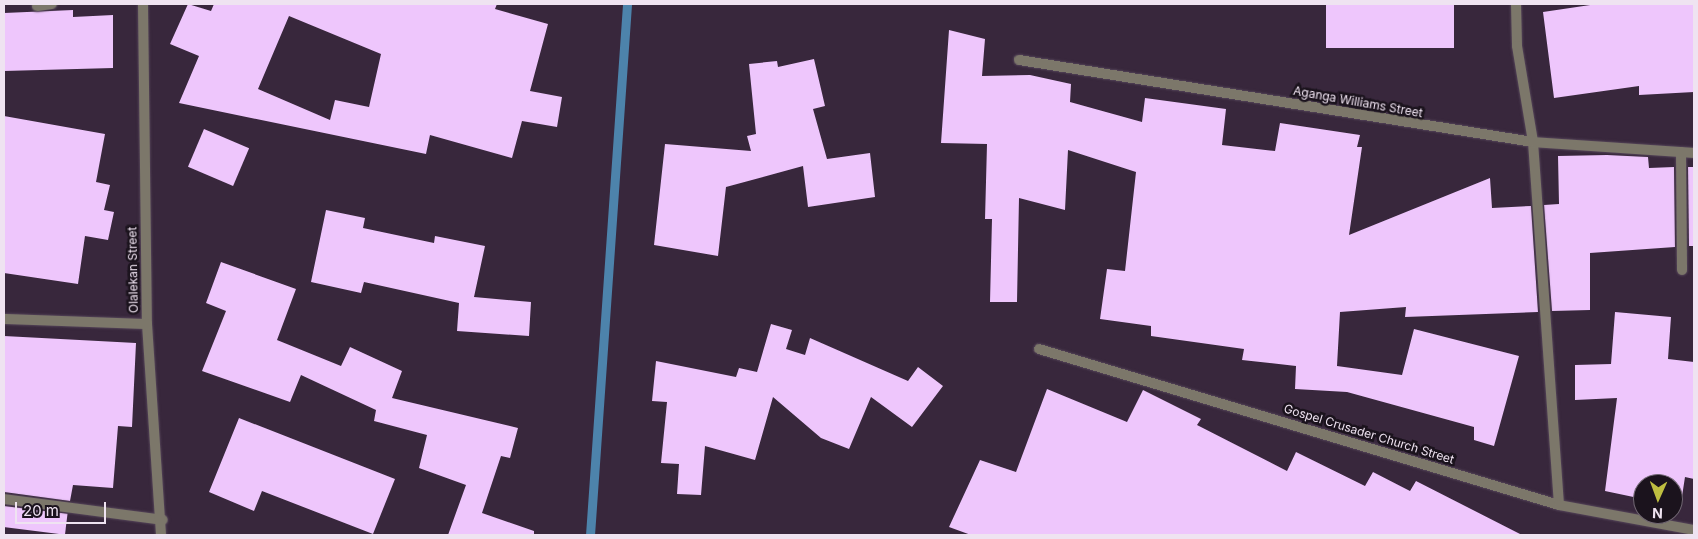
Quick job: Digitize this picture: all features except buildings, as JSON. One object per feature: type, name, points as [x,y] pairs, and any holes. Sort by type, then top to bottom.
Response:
[{"type":"street","points":[[36,6],[52,4]]},
{"type":"street","name":"Olalekan Street","points":[[143,4],[147,324],[163,520],[160,535]]},
{"type":"street","points":[[1516,4],[1517,46],[1533,142],[1559,504]]},
{"type":"street","name":"Aganga Williams Street","points":[[1019,60],[1533,142],[1694,153]]},
{"type":"street","points":[[1681,152],[1682,270]]},
{"type":"street","points":[[4,319],[147,324]]},
{"type":"street","name":"Gospel Crusader Church Street","points":[[1039,348],[1559,504],[1694,530]]},
{"type":"street","points":[[4,499],[163,520]]},
{"type":"waterway","points":[[590,535],[627,4]]}]
